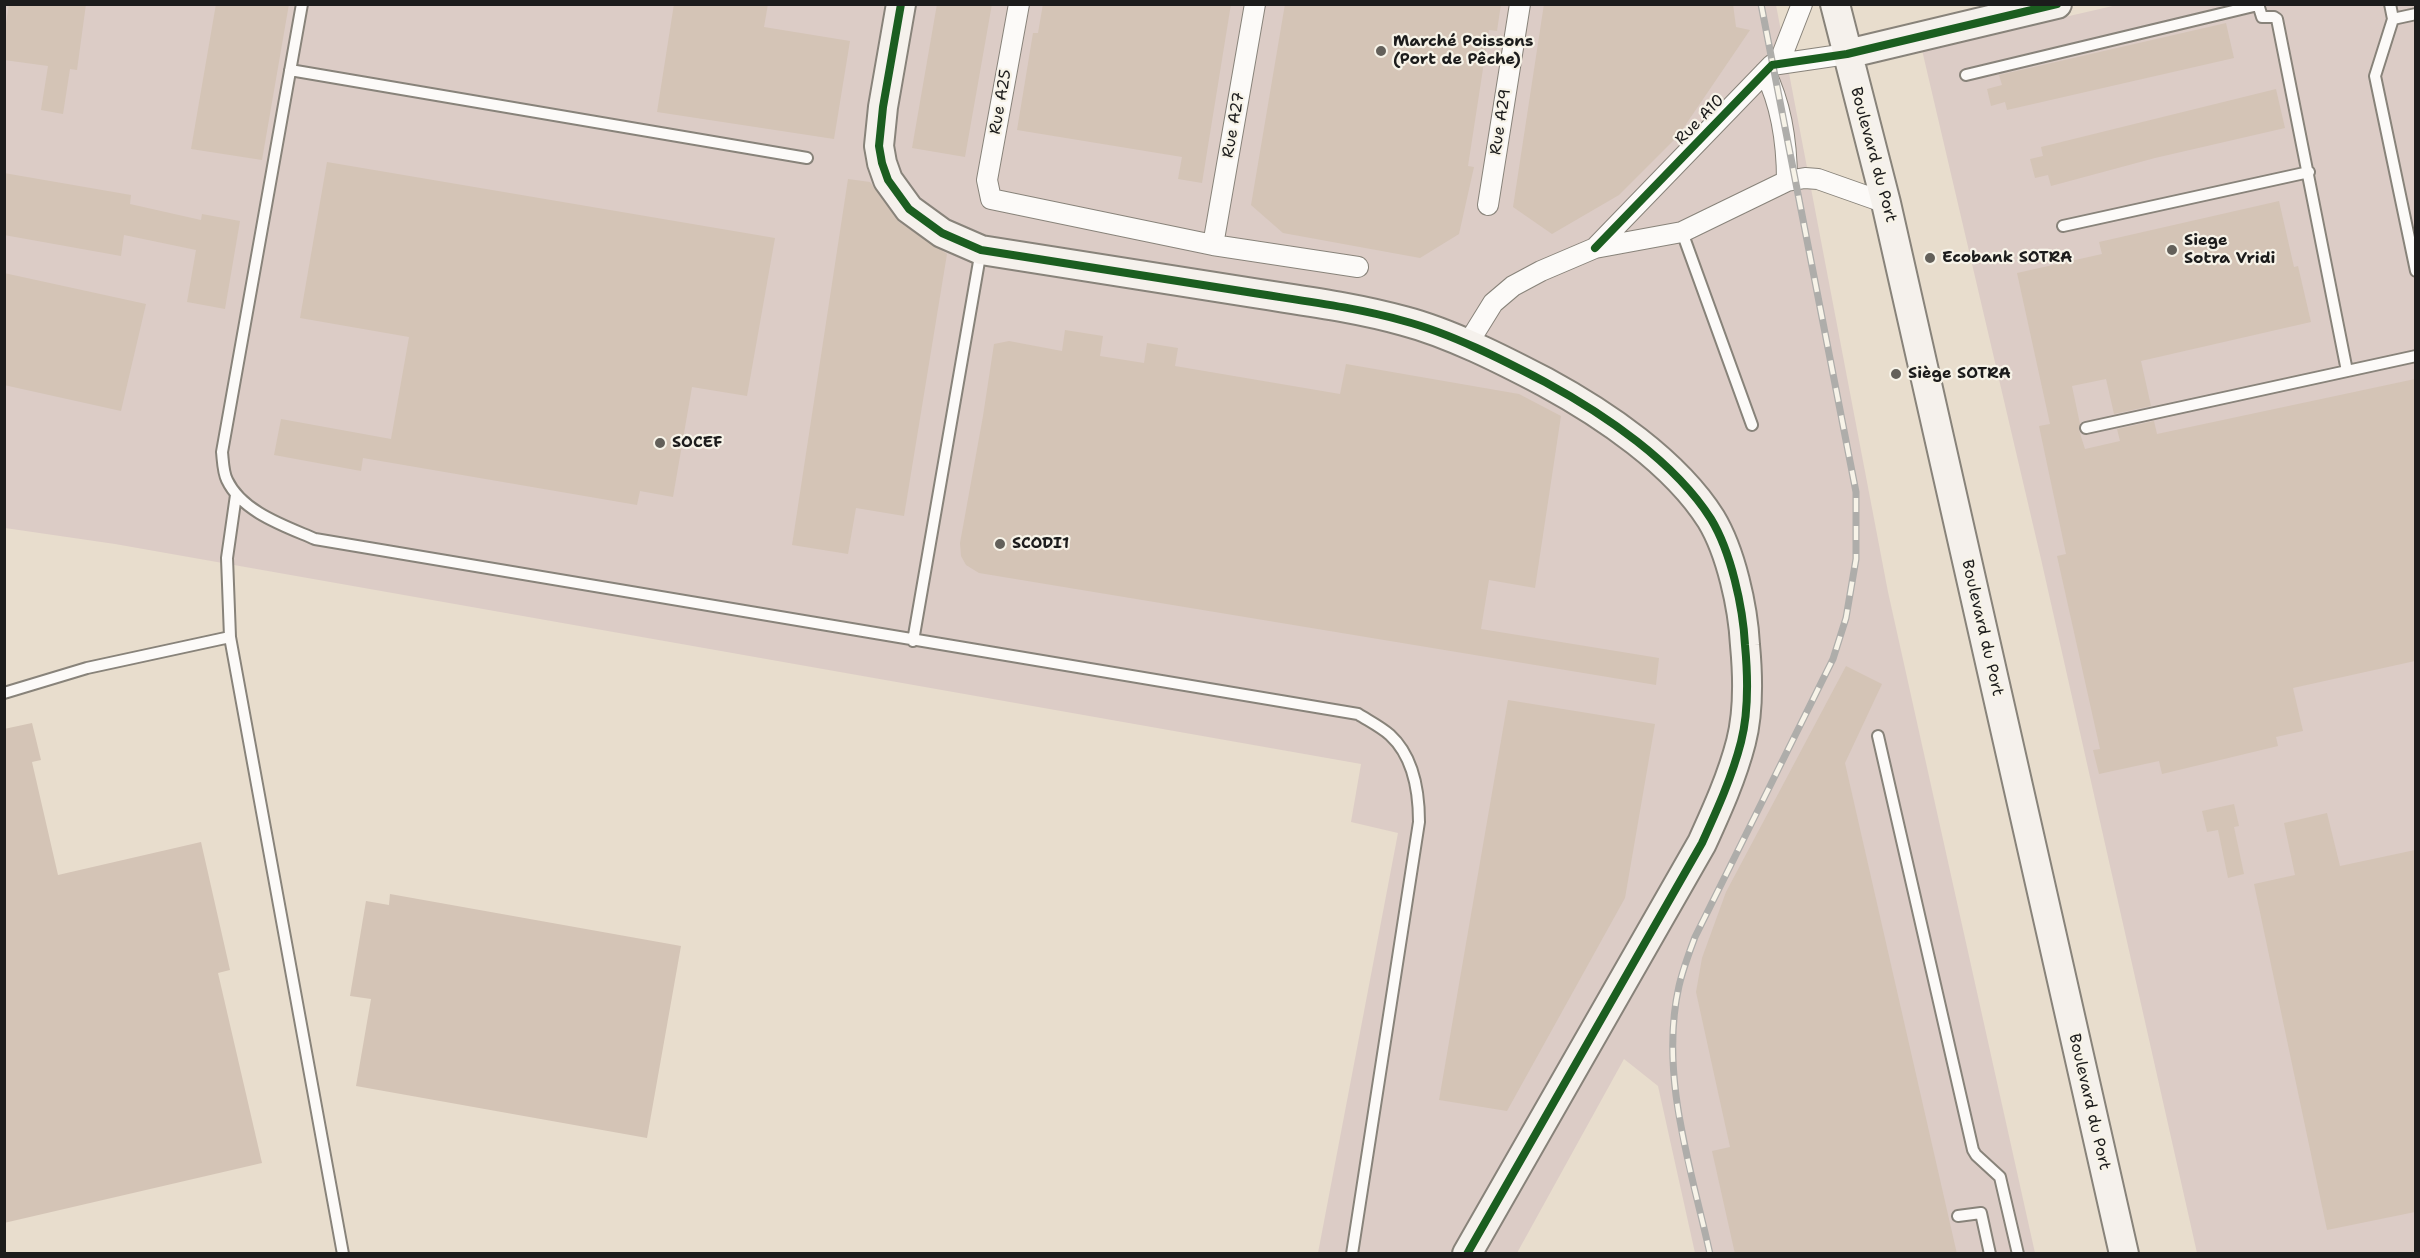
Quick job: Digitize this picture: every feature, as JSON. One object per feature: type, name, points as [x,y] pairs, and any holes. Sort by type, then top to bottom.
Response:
[{"type":"street","points":[[901,4],[883,107],[879,146],[882,163],[888,180],[909,209],[942,232],[981,250],[1341,307],[1406,321],[1519,368],[1575,398],[1630,436],[1677,477],[1711,520],[1734,574],[1744,628],[1748,681],[1742,739],[1727,787],[1702,843],[1467,1254]]},
{"type":"street","name":"Rue A25","points":[[1019,4],[987,180],[991,199],[1213,245]]},
{"type":"street","name":"Rue A27","points":[[1213,245],[1255,4]]},
{"type":"street","name":"Rue A29","points":[[1488,205],[1520,4]]},
{"type":"street","name":"Rue A10","points":[[1595,248],[1772,68],[1802,4]]},
{"type":"street","name":"Boulevard du Port","points":[[1835,4],[1886,203],[2124,1254]]},
{"type":"street","points":[[1787,182],[1785,137],[1774,90],[1772,68],[1847,54],[2058,4]]},
{"type":"street","name":"Rue A10","points":[[1467,345],[1494,303],[1513,286],[1595,248],[1682,232],[1787,182],[1806,178],[1818,180],[1886,203]]},
{"type":"street","points":[[1213,245],[1358,267]]},
{"type":"lane","points":[[302,4],[222,452],[226,478],[236,495],[259,513],[315,539],[1358,714],[1390,736],[1409,760],[1419,802],[1418,840],[1352,1254]]},
{"type":"lane","points":[[2390,4],[2393,19],[2375,76],[2415,271]]},
{"type":"lane","points":[[1966,75],[2258,5],[2262,17],[2274,16],[2277,20],[2309,172],[2347,371]]},
{"type":"lane","points":[[2393,19],[2415,14]]},
{"type":"lane","points":[[290,70],[807,158]]},
{"type":"lane","points":[[2063,226],[2309,172]]},
{"type":"lane","points":[[1682,232],[1752,425]]},
{"type":"lane","points":[[913,640],[981,250]]},
{"type":"lane","points":[[2086,428],[2415,356]]},
{"type":"lane","points":[[236,495],[226,558],[230,637],[343,1254]]},
{"type":"lane","points":[[4,693],[87,668],[230,637]]},
{"type":"lane","points":[[1878,736],[1974,1150],[1976,1155],[2000,1177],[2018,1254]]},
{"type":"lane","points":[[1958,1216],[1981,1213],[1990,1254]]},
{"type":"shaded area","points":[[4,5],[1776,5],[1888,592],[2035,1253],[1695,1253],[1658,1086],[1624,1059],[1517,1253],[1318,1253],[1398,833],[1351,822],[1361,764],[115,544],[5,528]]},
{"type":"shaded area","points":[[2117,5],[2415,5],[2415,1253],[2197,1253],[2041,559],[1922,50]]},
{"type":"building","points":[[9,4],[86,4],[77,70],[70,69],[63,114],[41,110],[48,66],[4,60],[4,36]]},
{"type":"building","points":[[216,4],[289,4],[262,160],[191,149]]},
{"type":"building","points":[[674,4],[768,4],[764,27],[850,41],[834,139],[657,112]]},
{"type":"building","points":[[937,4],[992,4],[965,157],[912,148]]},
{"type":"building","points":[[1043,4],[1231,4],[1202,183],[1178,179],[1182,157],[1017,130],[1033,33],[1038,33]]},
{"type":"building","points":[[1285,4],[1501,4],[1497,31],[1489,30],[1468,166],[1474,167],[1459,234],[1420,258],[1283,233],[1251,205]]},
{"type":"building","points":[[1544,4],[1733,4],[1736,27],[1750,30],[1678,136],[1619,195],[1552,234],[1513,207]]},
{"type":"building","points":[[2226,23],[2234,58],[2007,110],[2005,102],[1991,106],[1987,89],[2002,85],[1999,75]]},
{"type":"building","points":[[2276,89],[2285,128],[2155,158],[2051,186],[2048,175],[2035,178],[2030,159],[2043,156],[2041,147]]},
{"type":"building","points":[[327,162],[775,238],[747,396],[692,387],[673,497],[640,491],[637,505],[363,458],[361,471],[274,455],[281,419],[391,439],[409,337],[300,318]]},
{"type":"building","points":[[4,173],[131,195],[130,204],[201,220],[202,214],[240,221],[225,309],[187,302],[196,250],[124,235],[121,256],[4,235]]},
{"type":"building","points":[[848,179],[870,182],[899,222],[947,254],[904,516],[856,508],[848,554],[792,545]]},
{"type":"building","points":[[2279,201],[2294,267],[2298,266],[2311,322],[2141,361],[2151,406],[2114,414],[2106,379],[2072,386],[2080,424],[2079,430],[2085,449],[2120,441],[2117,429],[2154,421],[2157,434],[2415,379],[2415,661],[2293,688],[2303,731],[2276,737],[2278,746],[2162,774],[2159,761],[2099,774],[2093,750],[2100,749],[2057,556],[2066,554],[2039,426],[2050,424],[2017,273],[2102,254],[2099,242]]},
{"type":"building","points":[[4,273],[146,304],[121,411],[4,385]]},
{"type":"building","points":[[1065,330],[1103,336],[1100,356],[1144,363],[1147,343],[1178,348],[1175,366],[1340,394],[1346,364],[1519,394],[1561,416],[1535,588],[1489,580],[1481,629],[1659,658],[1656,685],[979,573],[966,565],[961,556],[960,543],[994,344],[1009,341],[1062,351]]},
{"type":"building","points":[[1846,666],[1882,684],[1845,763],[1957,1254],[1735,1254],[1712,1151],[1730,1147],[1696,992],[1702,958],[1726,892]]},
{"type":"building","points":[[1508,700],[1655,724],[1625,898],[1507,1111],[1439,1100]]},
{"type":"building","points":[[32,723],[41,760],[32,762],[58,875],[201,842],[230,970],[218,973],[262,1163],[4,1223],[4,729]]},
{"type":"building","points":[[2234,804],[2239,826],[2234,827],[2244,874],[2228,878],[2218,830],[2207,832],[2202,811]]},
{"type":"building","points":[[2327,813],[2340,866],[2415,850],[2415,1212],[2327,1230],[2254,884],[2295,875],[2284,823]]},
{"type":"building","points":[[390,894],[681,946],[647,1138],[356,1086],[371,999],[350,996],[366,901],[389,905]]},
{"type":"railway","points":[[1710,1254],[1687,1155],[1675,1087],[1674,1019],[1679,986],[1695,937],[1833,659],[1846,618],[1856,559],[1856,492],[1761,4]]},
{"type":"cycle path","points":[[901,4],[883,107],[879,146],[882,163],[888,180],[909,209],[942,233],[981,250],[1343,307],[1440,332],[1545,382],[1614,424],[1637,441],[1678,478],[1696,498],[1718,532],[1730,563],[1739,597],[1746,657],[1745,718],[1733,768],[1702,843],[1467,1254]]},
{"type":"cycle path","points":[[1595,248],[1772,65],[1847,54],[2057,4]]},
{"type":"place","name":"Marché Poissons (Port de Pêche)","points":[[1381,51]]},
{"type":"place","name":"Siege Sotra Vridi","points":[[2172,250]]},
{"type":"place","name":"Ecobank SOTRA","points":[[1930,258]]},
{"type":"place","name":"Siège SOTRA","points":[[1896,374]]},
{"type":"place","name":"SOCEF","points":[[660,443]]},
{"type":"place","name":"SCODI1","points":[[1000,544]]}]
